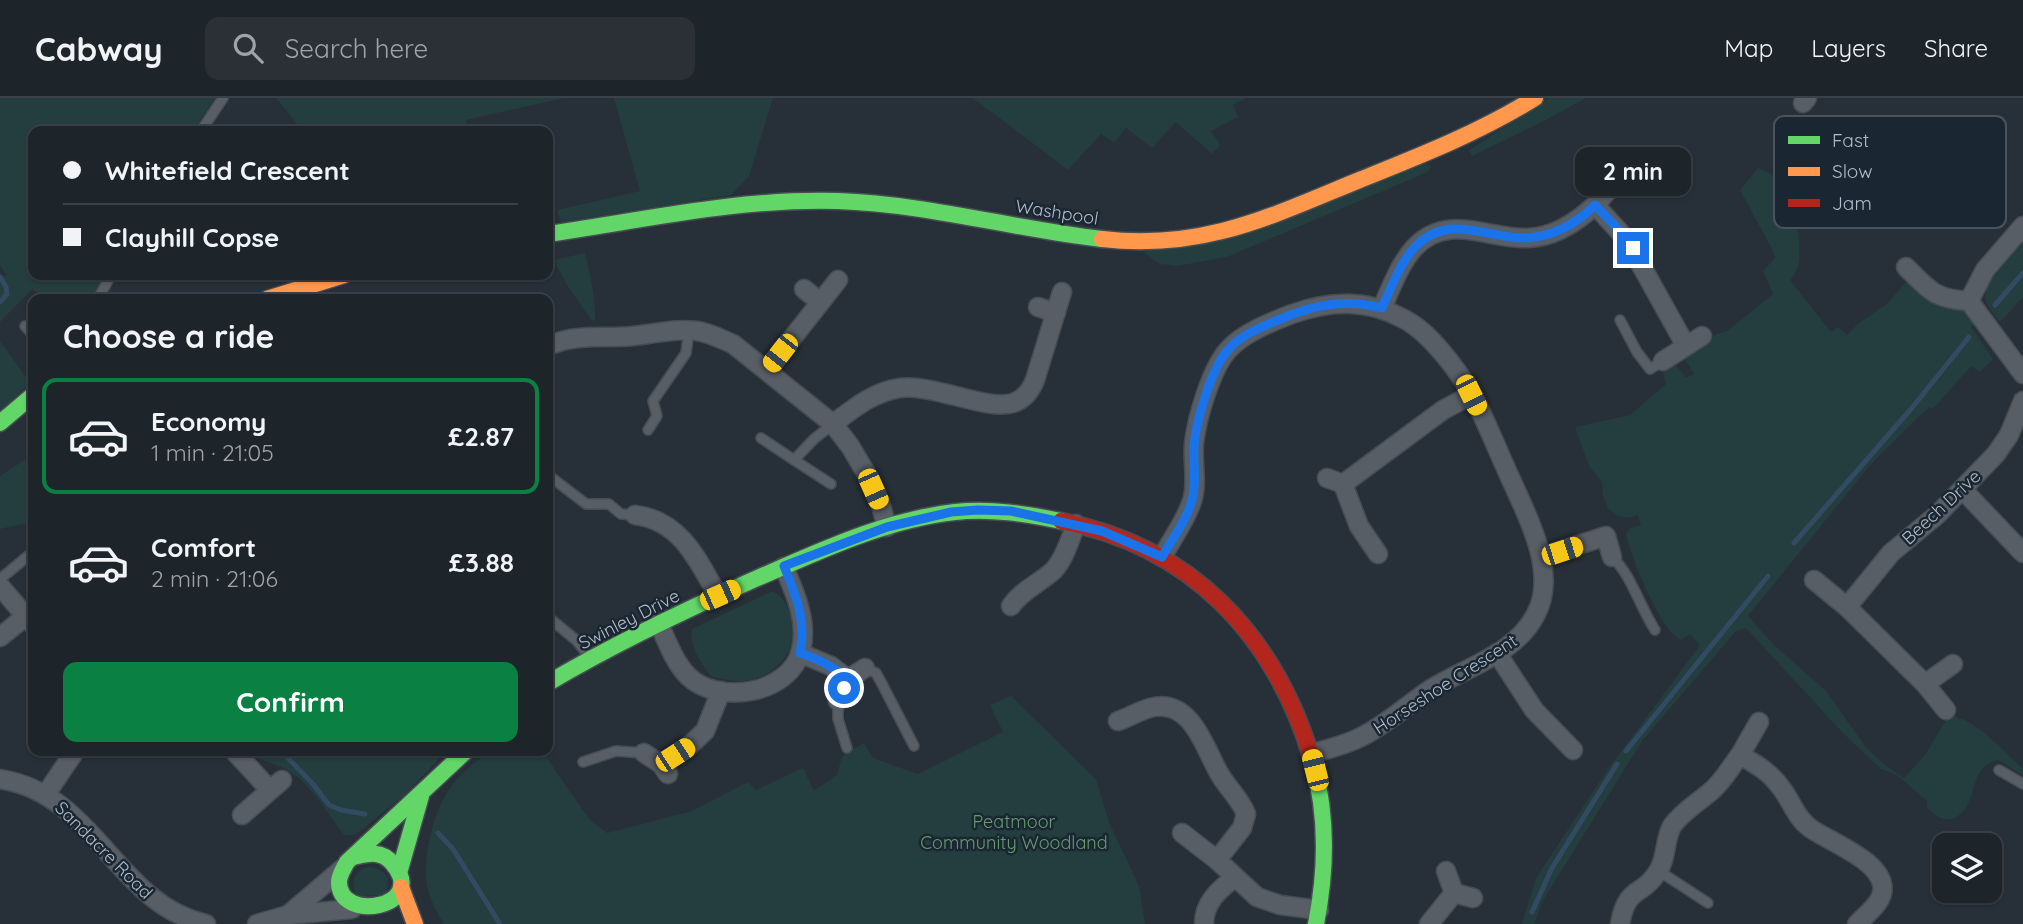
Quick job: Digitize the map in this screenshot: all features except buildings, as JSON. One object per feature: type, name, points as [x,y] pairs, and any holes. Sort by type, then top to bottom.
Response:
[{"type":"street","name":"Washpool","points":[[553,233],[742,206],[836,201],[916,209],[1090,237],[1153,242],[1182,240],[1229,230],[1285,211],[1448,144],[1535,98]]},
{"type":"street","points":[[1382,308],[1409,254],[1419,243],[1451,229],[1469,228],[1520,238],[1544,236],[1576,221],[1595,205],[1632,164]]},
{"type":"street","points":[[1595,205],[1627,240],[1686,346]]},
{"type":"street","points":[[1969,301],[1985,270],[2023,226]]},
{"type":"street","points":[[1906,267],[1940,297],[1969,301],[2023,374]]},
{"type":"street","points":[[767,370],[838,279]]},
{"type":"street","points":[[283,294],[328,280]]},
{"type":"street","points":[[804,289],[820,302]]},
{"type":"street","points":[[833,424],[869,399],[901,388],[933,390],[999,404],[1016,402],[1030,391],[1035,380],[1062,292]]},
{"type":"street","name":"Horseshoe Crescent","points":[[1162,557],[1192,502],[1197,430],[1211,384],[1227,351],[1249,334],[1314,307],[1348,302],[1382,308],[1406,320],[1424,334],[1457,372],[1471,395],[1510,479],[1541,557],[1543,596],[1538,612],[1529,627],[1517,639],[1431,689],[1368,734],[1311,754]]},
{"type":"street","points":[[1038,307],[1056,313]]},
{"type":"street","points":[[553,344],[581,336],[616,337],[689,330],[714,335],[733,344],[833,424],[866,473],[887,527]]},
{"type":"street","points":[[1663,360],[1702,336]]},
{"type":"street","points":[[1378,554],[1359,526],[1335,481],[1443,410],[1471,395]]},
{"type":"street","points":[[0,423],[28,399]]},
{"type":"street","name":"Beech Drive","points":[[1847,607],[1891,553],[1963,490],[2002,446],[2016,421],[2023,401]]},
{"type":"street","points":[[1963,490],[2023,553]]},
{"type":"street","name":"Swinley Drive","points":[[553,680],[718,596],[784,566],[887,527],[951,512],[978,510],[1011,511],[1102,531],[1162,557],[1216,597],[1255,638],[1274,666],[1294,705],[1311,754],[1325,815],[1326,872],[1317,917]]},
{"type":"street","points":[[635,515],[653,518],[676,533],[694,554],[718,596]]},
{"type":"street","points":[[1011,606],[1019,596],[1054,569],[1076,524]]},
{"type":"street","points":[[1541,557],[1605,536],[1612,557]]},
{"type":"street","points":[[659,624],[676,659],[688,676],[697,682],[721,691],[746,692],[772,683],[789,671],[800,653],[803,640],[802,621],[784,566]]},
{"type":"street","points":[[1814,580],[1847,607],[1925,684],[1947,710]]},
{"type":"street","points":[[0,586],[28,618]]},
{"type":"street","points":[[0,637],[28,621]]},
{"type":"street","points":[[800,653],[831,666],[848,679]]},
{"type":"street","points":[[1497,653],[1534,710],[1573,750]]},
{"type":"street","points":[[1925,684],[1953,664]]},
{"type":"street","points":[[838,701],[848,679],[865,668]]},
{"type":"street","points":[[644,753],[664,769],[705,731],[721,691]]},
{"type":"street","points":[[1118,722],[1152,707],[1163,707],[1181,714],[1198,731],[1217,771],[1242,804],[1246,814],[1242,828],[1217,860]]},
{"type":"street","points":[[1620,924],[1628,899],[1653,880],[1659,871],[1673,826],[1686,810],[1716,787],[1740,755],[1759,722]]},
{"type":"street","points":[[1740,755],[1775,780],[1808,827],[1858,856],[1879,876],[1882,884],[1880,899],[1857,924]]},
{"type":"street","points":[[46,794],[72,756]]},
{"type":"street","points":[[240,756],[276,785],[242,815]]},
{"type":"street","points":[[288,915],[461,756]]},
{"type":"street","name":"Sandacre Road","points":[[0,779],[46,794],[73,815],[156,901],[174,913],[198,923]]},
{"type":"street","points":[[257,924],[288,915],[356,911],[368,915],[386,910],[398,896],[421,794]]},
{"type":"street","points":[[1182,833],[1263,900],[1317,917]]},
{"type":"street","points":[[382,924],[356,911],[341,895],[339,878],[347,863],[369,852],[379,854],[394,864],[415,924]]},
{"type":"street","points":[[1446,871],[1454,893]]},
{"type":"street","points":[[1205,924],[1204,915],[1208,903],[1235,877]]},
{"type":"street","points":[[1454,893],[1473,898]]},
{"type":"street","points":[[1429,924],[1454,893]]},
{"type":"lane","points":[[204,126],[223,98]]},
{"type":"lane","points":[[1620,320],[1637,352],[1650,369],[1663,360]]},
{"type":"lane","points":[[25,326],[28,329]]},
{"type":"lane","points":[[648,430],[657,416],[653,401],[686,354],[689,330]]},
{"type":"lane","points":[[794,460],[833,424]]},
{"type":"lane","points":[[761,438],[831,484]]},
{"type":"lane","points":[[553,479],[586,504],[609,505],[621,514],[635,515]]},
{"type":"lane","points":[[0,579],[28,556]]},
{"type":"lane","points":[[1612,557],[1625,572],[1642,610],[1655,630]]},
{"type":"lane","points":[[553,621],[576,640],[592,659]]},
{"type":"lane","points":[[865,668],[876,673],[914,746]]},
{"type":"lane","points":[[838,701],[838,719],[847,748]]},
{"type":"lane","points":[[583,762],[616,751],[644,753]]},
{"type":"lane","points":[[1999,770],[2023,784]]},
{"type":"lane","points":[[1659,871],[1708,903]]},
{"type":"green space","points":[[0,98],[215,98],[196,126],[28,126],[28,280],[103,280],[95,294],[40,294],[32,289],[0,322],[0,275],[7,276],[0,265]]},
{"type":"green space","points":[[276,98],[564,98],[466,120],[467,126],[299,126]]},
{"type":"green space","points":[[614,98],[773,98],[749,176],[731,195],[561,222],[557,210],[640,191]]},
{"type":"green space","points":[[973,98],[1246,98],[1233,105],[1238,117],[1211,131],[1220,145],[1212,154],[1176,122],[1152,148],[1126,128],[1114,143],[1101,134],[1068,170]]},
{"type":"green space","points":[[1549,98],[1586,98],[1472,156],[1469,150]]},
{"type":"green space","points":[[1427,163],[1431,166],[1428,172],[1227,257],[1177,266],[1160,264],[1143,252]]},
{"type":"green space","points":[[1758,168],[1774,176],[1774,228],[1797,228],[1799,237],[1798,266],[1790,280],[1831,332],[1838,327],[1847,335],[1859,323],[1887,304],[1906,282],[1936,306],[1962,307],[1976,325],[1971,327],[1993,359],[1980,372],[1971,366],[1933,409],[1929,407],[1871,464],[1748,616],[1774,645],[1826,691],[1865,746],[1886,766],[1904,778],[1925,755],[1949,715],[1970,723],[1989,737],[2023,769],[2023,776],[1999,760],[1991,762],[1979,774],[1964,811],[1950,819],[1937,816],[1927,807],[1927,801],[1897,775],[1881,769],[1843,733],[1746,628],[1736,631],[1642,741],[1542,902],[1534,924],[1522,924],[1536,878],[1606,772],[1700,645],[1690,634],[1681,640],[1673,634],[1656,608],[1633,559],[1626,534],[1630,528],[1641,525],[1638,515],[1629,518],[1619,516],[1608,509],[1602,482],[1589,466],[1575,427],[1630,415],[1666,384],[1663,372],[1666,367],[1676,365],[1686,378],[1694,374],[1685,355],[1717,334],[1727,331],[1773,294],[1763,271],[1775,258],[1773,251],[1740,190]]},
{"type":"green space","points":[[2023,242],[2023,297],[2000,322],[1987,304],[1987,287],[1997,270]]},
{"type":"green space","points":[[585,253],[595,303],[595,320],[592,321],[567,285],[554,260]]},
{"type":"green space","points":[[0,341],[28,380],[28,385],[0,411]]},
{"type":"green space","points":[[28,460],[28,524],[0,529],[0,476]]},
{"type":"green space","points":[[773,591],[786,604],[792,622],[793,633],[788,653],[774,668],[755,679],[736,681],[712,677],[694,648],[692,629]]},
{"type":"green space","name":"Peatmoor Community Woodland","points":[[1011,696],[1096,779],[1109,822],[1139,886],[1145,924],[444,924],[430,896],[426,878],[427,854],[436,816],[446,794],[457,780],[483,756],[545,756],[589,819],[607,833],[692,811],[748,782],[756,790],[803,768],[814,791],[838,774],[845,754],[864,743],[873,758],[918,774],[1003,732],[990,705]]},
{"type":"green space","points":[[441,756],[406,794],[355,835],[344,835],[315,796],[295,775],[254,757]]},
{"type":"green space","points":[[367,867],[379,870],[388,878],[387,894],[357,897],[354,879],[358,872]]},
{"type":"waterway","points":[[1995,305],[2023,273]]},
{"type":"waterway","points":[[0,277],[7,294],[0,302]]},
{"type":"waterway","points":[[1794,543],[1911,409],[1969,337]]},
{"type":"waterway","points":[[1626,751],[1768,576]]},
{"type":"waterway","points":[[286,756],[329,805],[365,814]]},
{"type":"waterway","points":[[1532,912],[1552,868],[1617,764]]},
{"type":"waterway","points":[[438,833],[453,849],[500,924]]},
{"type":"traffic: fast","points":[[553,233],[729,206],[838,201],[904,207],[1102,239]]},
{"type":"traffic: fast","points":[[0,423],[28,399]]},
{"type":"traffic: fast","points":[[553,680],[623,641],[701,604],[827,548],[877,530],[929,516],[968,511],[1008,512],[1061,521]]},
{"type":"traffic: fast","points":[[353,857],[379,855],[393,864],[401,879],[400,891],[392,900],[380,905],[352,903],[343,895],[339,882],[342,872],[347,862],[461,756]]},
{"type":"traffic: fast","points":[[1311,756],[1317,777],[1324,840],[1316,924]]},
{"type":"traffic: fast","points":[[399,873],[421,796]]},
{"type":"traffic: slow","points":[[1102,239],[1172,240],[1236,227],[1297,206],[1407,161],[1493,122],[1535,98]]},
{"type":"traffic: slow","points":[[283,294],[328,280]]},
{"type":"traffic: slow","points":[[401,887],[415,924]]},
{"type":"traffic: jam","points":[[1061,521],[1107,533],[1149,551],[1187,574],[1220,602],[1249,634],[1274,671],[1295,712],[1311,756]]},
{"type":"route","points":[[844,688],[848,679],[839,671],[800,653],[803,640],[802,621],[799,605],[784,566],[887,527],[951,512],[978,510],[1011,511],[1076,524],[1102,531],[1162,557],[1192,502],[1195,484],[1194,442],[1202,411],[1221,360],[1235,343],[1289,315],[1314,307],[1348,302],[1382,308],[1409,254],[1419,243],[1444,230],[1469,228],[1510,237],[1538,237],[1568,226],[1595,205],[1633,248]]}]
